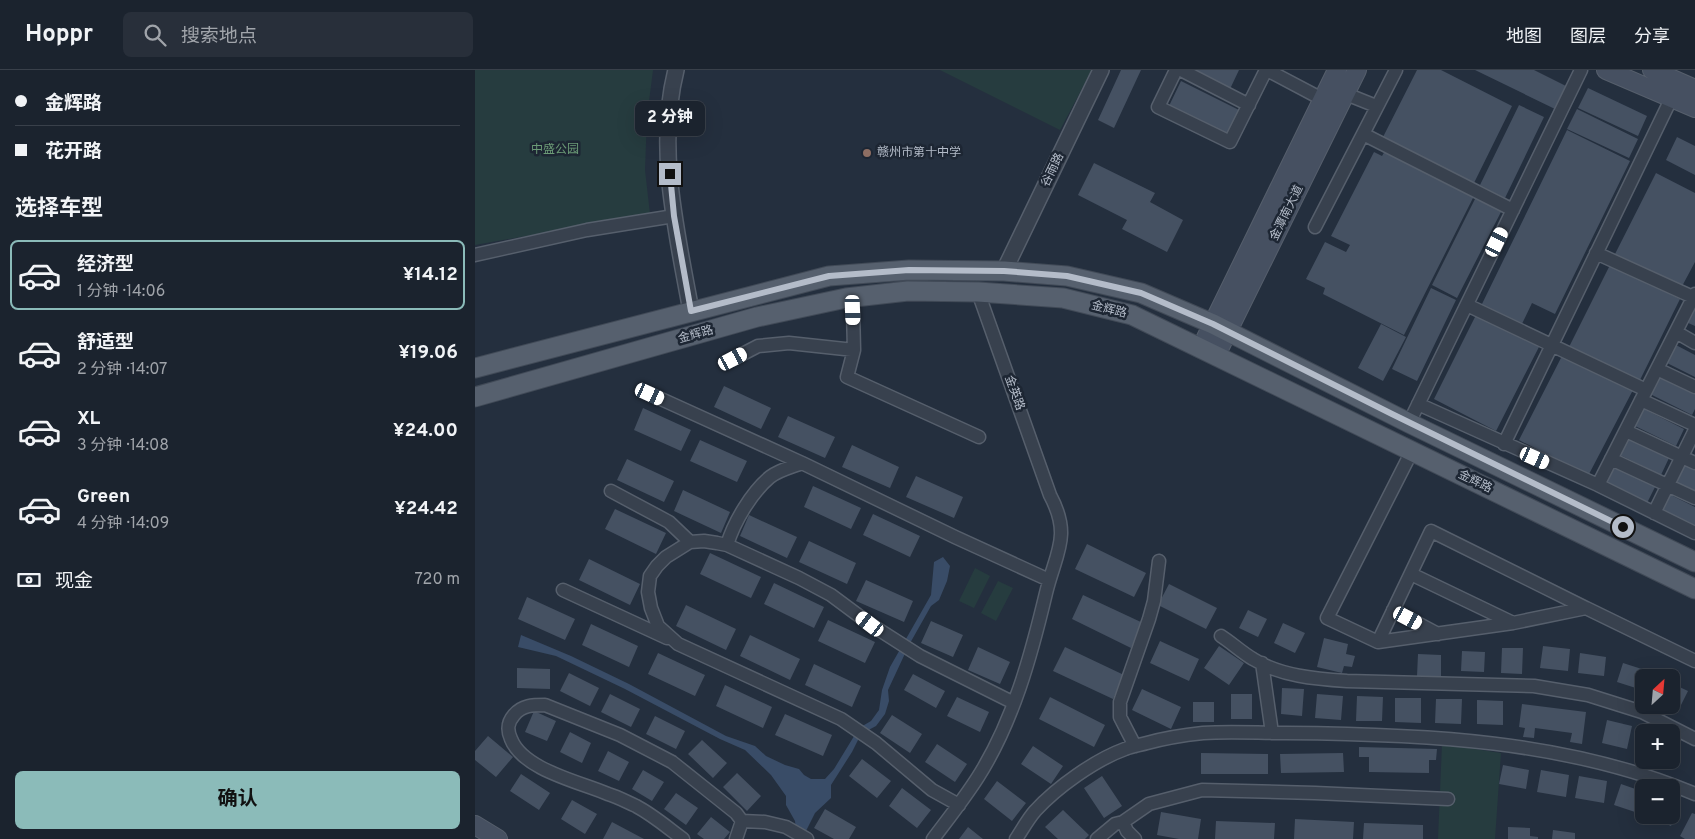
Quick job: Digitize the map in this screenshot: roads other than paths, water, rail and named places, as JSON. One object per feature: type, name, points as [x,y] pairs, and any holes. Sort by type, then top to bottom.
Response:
[{"type":"main road","name":"金潭南大道","points":[[1220,328],[1322,99],[1337,70]]},
{"type":"main road","name":"金潭南大道","points":[[1208,352],[1357,70]]},
{"type":"main road","points":[[1606,70],[1695,108]]},
{"type":"main road","points":[[1652,70],[1695,89]]},
{"type":"main road","name":"金辉路","points":[[475,368],[829,276],[909,270],[1004,271],[1067,276],[1141,293],[1220,328],[1695,562]]},
{"type":"main road","name":"金辉路","points":[[475,397],[757,317],[846,298],[908,291],[978,292],[1063,298],[1132,315],[1695,589]]},
{"type":"main road","points":[[475,825],[498,839]]},
{"type":"street","points":[[676,70],[672,86],[669,159],[674,216],[691,311]]},
{"type":"street","name":"谷雨路","points":[[1004,271],[1101,70]]},
{"type":"street","points":[[1176,70],[1158,107],[1230,142],[1267,70],[1322,99]]},
{"type":"street","points":[[1181,70],[1249,105]]},
{"type":"street","points":[[1315,226],[1395,70]]},
{"type":"street","points":[[1409,422],[1581,70]]},
{"type":"street","points":[[1346,94],[1376,106]]},
{"type":"street","points":[[1504,444],[1672,97]]},
{"type":"street","points":[[1363,134],[1513,210]]},
{"type":"street","points":[[475,255],[587,230],[674,216]]},
{"type":"street","points":[[1596,253],[1694,297],[1598,485]]},
{"type":"street","name":"金英路","points":[[933,839],[978,776],[992,752],[1014,703],[1031,653],[1049,580],[1061,541],[1062,527],[1056,506],[978,292]]},
{"type":"street","points":[[846,298],[853,310],[854,350],[847,377],[979,437]]},
{"type":"street","points":[[1467,305],[1552,344],[1695,425]]},
{"type":"street","points":[[1676,332],[1695,342]]},
{"type":"street","points":[[733,359],[758,346],[789,344],[854,350]]},
{"type":"street","points":[[1657,369],[1695,387]]},
{"type":"street","points":[[650,394],[802,463],[1049,580]]},
{"type":"street","points":[[1418,404],[1598,485],[1695,533]]},
{"type":"street","points":[[1654,513],[1695,430]]},
{"type":"street","points":[[1625,431],[1695,463]]},
{"type":"street","points":[[1411,451],[1327,618],[1378,642],[1513,623],[1586,608]]},
{"type":"street","points":[[1611,459],[1695,498]]},
{"type":"street","points":[[727,545],[731,531],[740,514],[771,477],[785,469],[802,463]]},
{"type":"street","points":[[611,491],[669,522],[691,542]]},
{"type":"street","points":[[1378,642],[1431,530],[1695,661]]},
{"type":"street","points":[[678,644],[658,626],[651,608],[648,592],[650,576],[657,566],[677,549],[691,542],[704,541],[727,545],[831,595],[920,656],[1014,703]]},
{"type":"street","points":[[1135,746],[1120,718],[1120,702],[1154,601],[1159,561]]},
{"type":"street","points":[[1411,574],[1513,623]]},
{"type":"street","points":[[563,590],[841,719],[876,743],[931,790],[959,805]]},
{"type":"street","points":[[1393,610],[1438,634]]},
{"type":"street","points":[[1221,636],[1253,659],[1275,669],[1321,679],[1534,686],[1588,695],[1642,712],[1695,739]]},
{"type":"street","points":[[1262,663],[1272,733]]},
{"type":"street","points":[[683,839],[637,807],[541,767],[527,759],[514,746],[507,731],[510,719],[518,709],[532,705],[545,705],[620,735],[672,762],[736,813],[742,822]]},
{"type":"street","points":[[1016,839],[1035,812],[1055,792],[1103,759],[1126,748],[1203,733],[1373,734],[1437,738],[1541,751],[1603,762],[1668,782],[1695,794]]},
{"type":"street","points":[[1097,839],[1115,824],[1123,822],[1149,804],[1202,790],[1448,799]]},
{"type":"street","points":[[742,822],[765,822],[786,827],[807,839]]},
{"type":"street","points":[[736,839],[742,822]]},
{"type":"street","points":[[1123,822],[1127,831],[1135,839]]},
{"type":"water","points":[[943,557],[950,566],[947,581],[939,600],[931,606],[909,645],[888,690],[889,701],[885,714],[876,726],[861,734],[831,785],[831,798],[815,813],[806,831],[808,837],[796,830],[795,821],[786,805],[786,796],[771,775],[745,750],[556,656],[518,647],[521,635],[571,656],[629,684],[726,736],[755,746],[766,756],[799,769],[811,779],[825,779],[834,769],[859,728],[871,721],[879,710],[882,690],[890,667],[931,595],[934,562]]},
{"type":"place","name":"赣州市第十中学","points":[[867,153]]},
{"type":"park label","name":"中盛公园","points":[[555,150]]}]
